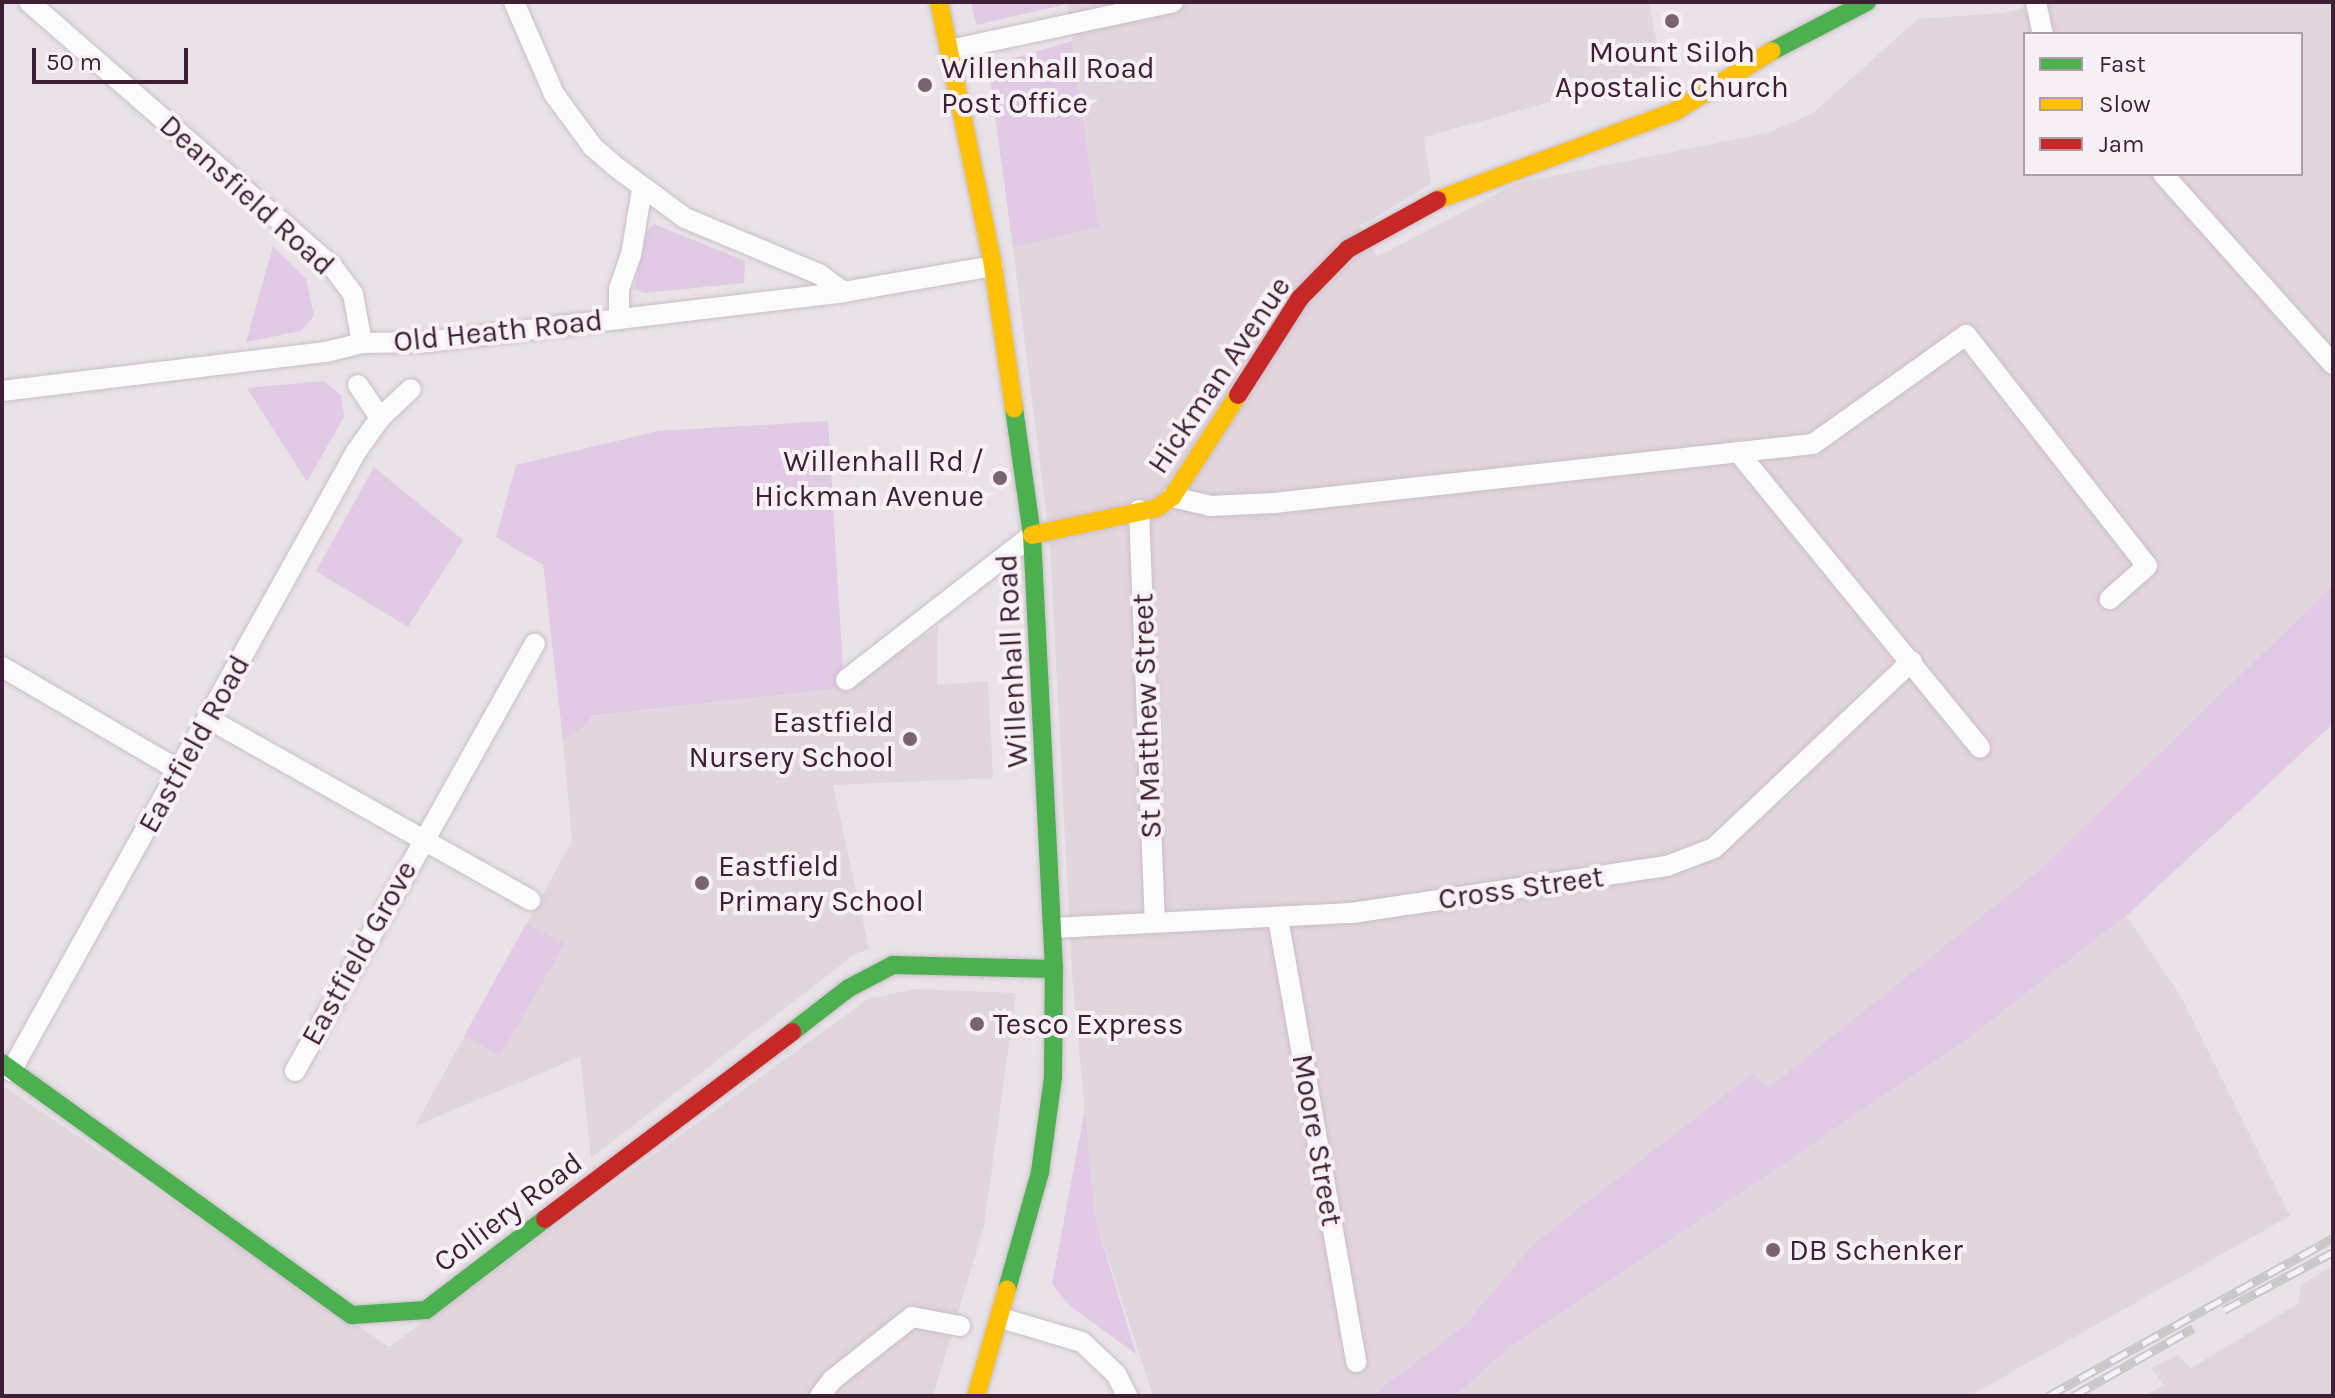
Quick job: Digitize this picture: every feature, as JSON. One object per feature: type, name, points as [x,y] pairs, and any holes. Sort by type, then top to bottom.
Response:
[{"type":"main road","name":"Willenhall Road","points":[[939,2],[993,266],[1032,535],[1053,928],[1055,1042],[1048,1123],[1001,1318],[976,1396]]},
{"type":"main road","name":"Hickman Avenue","points":[[1032,535],[1157,508],[1172,497],[1300,298],[1348,249],[1462,187],[1674,112],[1759,58],[1867,2]]},
{"type":"main road","name":"Colliery Road","points":[[7,1067],[352,1315],[426,1310],[849,988],[893,965],[1054,969]]},
{"type":"street","name":"Deansfield Road","points":[[29,2],[332,266],[353,294],[362,343]]},
{"type":"street","points":[[514,2],[538,67],[571,120],[642,189],[685,218],[819,274],[844,292]]},
{"type":"street","points":[[950,50],[1173,2]]},
{"type":"street","points":[[2036,2],[2043,32]]},
{"type":"street","points":[[2165,176],[2333,364]]},
{"type":"street","points":[[619,319],[619,289],[631,255],[642,189]]},
{"type":"street","name":"Old Heath Road","points":[[2,391],[326,352],[362,343],[427,342],[844,292],[993,266]]},
{"type":"street","points":[[1172,497],[1210,506],[1274,503],[1813,444],[1966,335],[2147,566],[2110,599]]},
{"type":"street","points":[[358,385],[380,418]]},
{"type":"street","name":"Eastfield Road","points":[[7,1067],[380,418],[411,389]]},
{"type":"street","points":[[1738,452],[1912,661],[1980,748]]},
{"type":"street","name":"St Matthew Street","points":[[1139,510],[1155,922]]},
{"type":"street","points":[[846,680],[1032,535]]},
{"type":"street","name":"Eastfield Grove","points":[[295,1071],[424,836],[535,644]]},
{"type":"street","name":"Cross Street","points":[[1053,928],[1352,913],[1667,866],[1714,848],[1912,661]]},
{"type":"street","points":[[2,667],[178,770]]},
{"type":"street","name":"Eastfield Grove","points":[[209,719],[424,836],[530,900]]},
{"type":"street","name":"Moore Street","points":[[1278,918],[1356,1362]]},
{"type":"street","points":[[820,1396],[832,1380],[912,1317],[960,1326]]},
{"type":"street","points":[[1001,1318],[1082,1342],[1116,1374],[1127,1396]]},
{"type":"shaded area","points":[[971,2],[1067,2],[1067,4],[976,25]]},
{"type":"shaded area","points":[[1067,2],[1649,2],[1662,71],[1424,137],[1431,184],[1360,226],[1377,257],[1517,183],[1768,133],[1813,113],[1918,19],[2002,13],[2051,2],[2333,2],[2333,585],[2038,871],[1767,1089],[1753,1073],[1534,1243],[1465,1325],[1371,1396],[1153,1396],[1095,1218],[1072,975],[1050,544],[1013,248],[1099,227]]},
{"type":"shaded area","points":[[1072,41],[1099,227],[1013,248],[989,71],[997,63]]},
{"type":"shaded area","points":[[654,224],[745,261],[744,283],[644,293],[634,289],[647,231]]},
{"type":"shaded area","points":[[273,246],[306,279],[314,316],[301,331],[246,342]]},
{"type":"shaded area","points":[[324,381],[341,395],[344,417],[307,482],[247,388]]},
{"type":"shaded area","points":[[828,421],[844,688],[591,716],[589,723],[563,739],[543,565],[496,537],[516,465],[658,431]]},
{"type":"shaded area","points":[[374,467],[463,540],[408,627],[316,571]]},
{"type":"shaded area","points":[[2333,585],[2333,724],[2126,916],[1964,1042],[1508,1349],[1455,1396],[1371,1396],[1465,1325],[1534,1243],[1753,1073],[1768,1088],[2038,871]]},
{"type":"shaded area","name":"Eastfield Primary School","points":[[938,627],[937,685],[988,681],[993,778],[833,785],[869,949],[855,954],[591,1158],[580,1057],[415,1126],[572,841],[561,720],[844,688]]},
{"type":"shaded area","points":[[2126,916],[2180,995],[2290,1216],[1969,1396],[1455,1396],[1508,1349],[1964,1042]]},
{"type":"shaded area","points":[[526,924],[565,943],[500,1056],[464,1036]]},
{"type":"shaded area","points":[[916,989],[1016,993],[984,1226],[933,1396],[2,1396],[2,1085],[389,1347],[868,999]]},
{"type":"shaded area","points":[[1085,1108],[1095,1218],[1136,1354],[1070,1306],[1052,1284]]},
{"type":"shaded area","points":[[2333,1266],[2333,1396],[2142,1396],[2164,1385],[2151,1368],[2178,1355],[2191,1368],[2299,1303],[2301,1285]]},
{"type":"railway","points":[[2048,1396],[2333,1238]]},
{"type":"railway","points":[[2224,1310],[2333,1252]]},
{"type":"railway","points":[[2073,1396],[2193,1328]]},
{"type":"traffic: fast","points":[[1772,51],[1867,2]]},
{"type":"traffic: fast","points":[[1007,1289],[1040,1172],[1053,1077],[1054,969],[1032,535],[1014,408]]},
{"type":"traffic: fast","points":[[792,1032],[849,988],[893,965],[1054,969]]},
{"type":"traffic: fast","points":[[2,1063],[352,1315],[426,1310],[545,1219]]},
{"type":"traffic: slow","points":[[939,2],[993,266],[1014,408]]},
{"type":"traffic: slow","points":[[1437,200],[1674,112],[1772,51]]},
{"type":"traffic: slow","points":[[1032,535],[1157,508],[1172,497],[1238,395]]},
{"type":"traffic: slow","points":[[976,1396],[1007,1289]]},
{"type":"traffic: jam","points":[[1238,395],[1300,298],[1348,249],[1437,200]]},
{"type":"traffic: jam","points":[[545,1219],[792,1032]]},
{"type":"place","name":"Mount Siloh Apostalic Church","points":[[1672,21]]},
{"type":"place","name":"Willenhall Road Post Office","points":[[925,85]]},
{"type":"place","name":"Willenhall Rd / Hickman Avenue","points":[[1000,478]]},
{"type":"place","name":"Eastfield Nursery School","points":[[910,739]]},
{"type":"place","name":"Eastfield Primary School","points":[[702,883]]},
{"type":"place","name":"Tesco Express","points":[[977,1024]]},
{"type":"place","name":"DB Schenker","points":[[1773,1250]]}]
